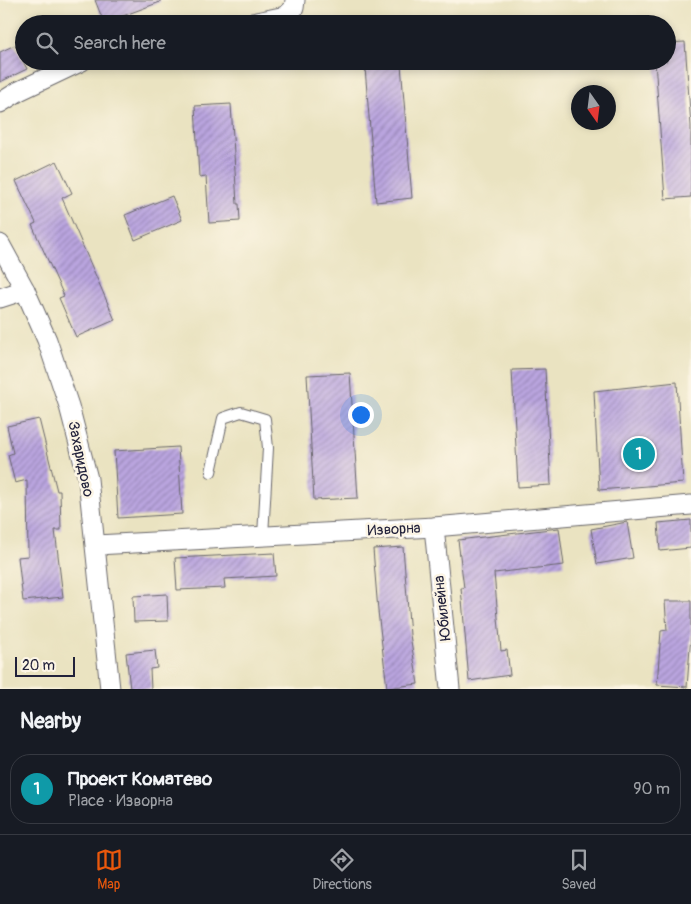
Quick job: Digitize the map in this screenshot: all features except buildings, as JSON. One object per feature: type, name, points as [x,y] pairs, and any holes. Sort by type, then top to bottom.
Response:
[{"type":"street","points":[[287,15],[294,8],[295,0]]},
{"type":"street","points":[[0,103],[64,70]]},
{"type":"street","name":"Захаридово","points":[[0,244],[25,290],[47,340],[69,406],[88,479],[110,689]]},
{"type":"street","points":[[0,298],[25,290]]},
{"type":"street","name":"Изворна","points":[[96,545],[434,527],[691,505]]},
{"type":"street","name":"Юбилейна","points":[[434,527],[450,689]]},
{"type":"lane","points":[[211,472],[223,418],[241,412],[265,419],[268,448],[263,536]]},
{"type":"place","name":"Проект Коматево","points":[[639,454]]}]
